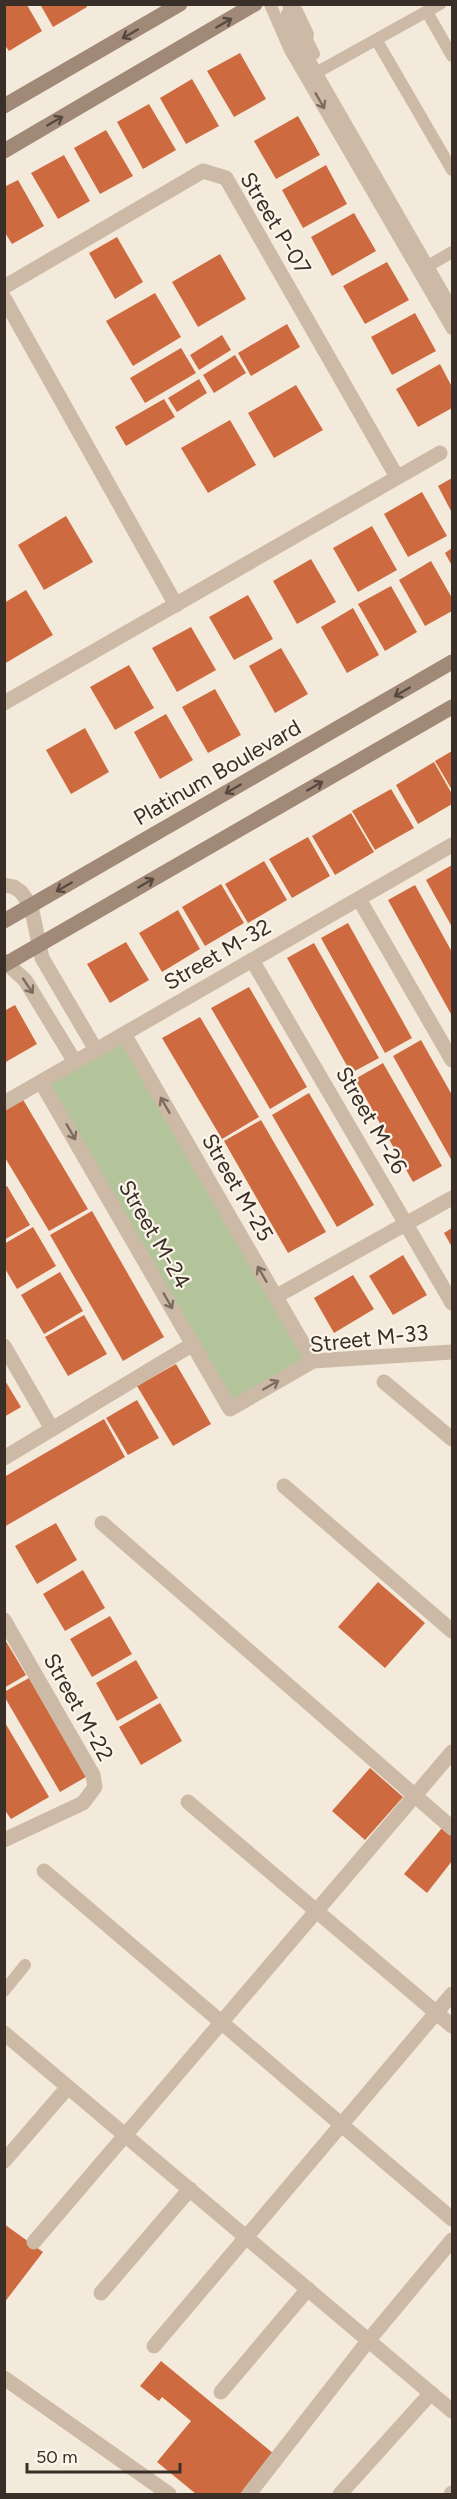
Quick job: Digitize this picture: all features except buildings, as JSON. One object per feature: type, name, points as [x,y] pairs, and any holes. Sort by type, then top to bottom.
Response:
[{"type":"street","points":[[4,106],[180,4]]},
{"type":"street","points":[[4,151],[255,4]]},
{"type":"street","name":"Street P-07","points":[[4,287],[203,171],[226,178],[398,477]]},
{"type":"street","points":[[4,298],[176,605]]},
{"type":"street","points":[[4,703],[440,453]]},
{"type":"street","name":"Platinum Boulevard","points":[[4,921],[453,662]]},
{"type":"street","points":[[75,1062],[25,980],[5,963],[453,706]]},
{"type":"street","name":"Street M-32","points":[[4,1103],[453,845]]},
{"type":"street","points":[[4,885],[14,887],[21,892],[31,906],[39,945],[47,967],[96,1050]]},
{"type":"street","points":[[359,899],[453,1060]]},
{"type":"street","name":"Street M-26","points":[[252,960],[453,1304]]},
{"type":"street","name":"Street M-25","points":[[124,1034],[313,1361]]},
{"type":"street","name":"Street M-24","points":[[42,1082],[230,1409]]},
{"type":"street","points":[[276,1297],[453,1198]]},
{"type":"street","points":[[4,1458],[192,1344]]},
{"type":"street","points":[[4,1346],[52,1429]]},
{"type":"street","name":"Street M-33","points":[[230,1409],[313,1361],[453,1352]]},
{"type":"street","points":[[384,1382],[453,1439]]},
{"type":"street","points":[[284,1486],[453,1631]]},
{"type":"street","points":[[102,1523],[453,1828]]},
{"type":"street","name":"Street M-22","points":[[4,1620],[93,1775],[95,1787],[83,1803],[4,1840]]},
{"type":"street","points":[[34,2242],[453,1752]]},
{"type":"street","points":[[188,1802],[453,2026]]},
{"type":"street","points":[[44,1871],[453,2219]]},
{"type":"street","points":[[154,2346],[453,1994]]},
{"type":"street","points":[[5,2035],[453,2411]]},
{"type":"street","points":[[4,2161],[68,2087]]},
{"type":"street","points":[[101,2293],[190,2190]]},
{"type":"street","points":[[249,2494],[368,2342],[453,2240]]},
{"type":"street","points":[[221,2392],[308,2289]]},
{"type":"street","points":[[4,2378],[169,2494]]},
{"type":"street","points":[[340,2494],[431,2393]]},
{"type":"lane","points":[[322,69],[377,41],[440,4]]},
{"type":"lane","points":[[289,6],[287,14],[299,45],[450,304],[453,329]]},
{"type":"lane","points":[[272,8],[272,21],[285,46],[299,45]]},
{"type":"lane","points":[[427,12],[453,56]]},
{"type":"lane","points":[[377,41],[453,170]]},
{"type":"lane","points":[[299,45],[322,69],[427,266],[450,304]]},
{"type":"lane","points":[[427,266],[453,252]]},
{"type":"lane","points":[[4,1991],[26,1965]]},
{"type":"green space","points":[[124,1034],[313,1361],[230,1409],[41,1082]]}]
